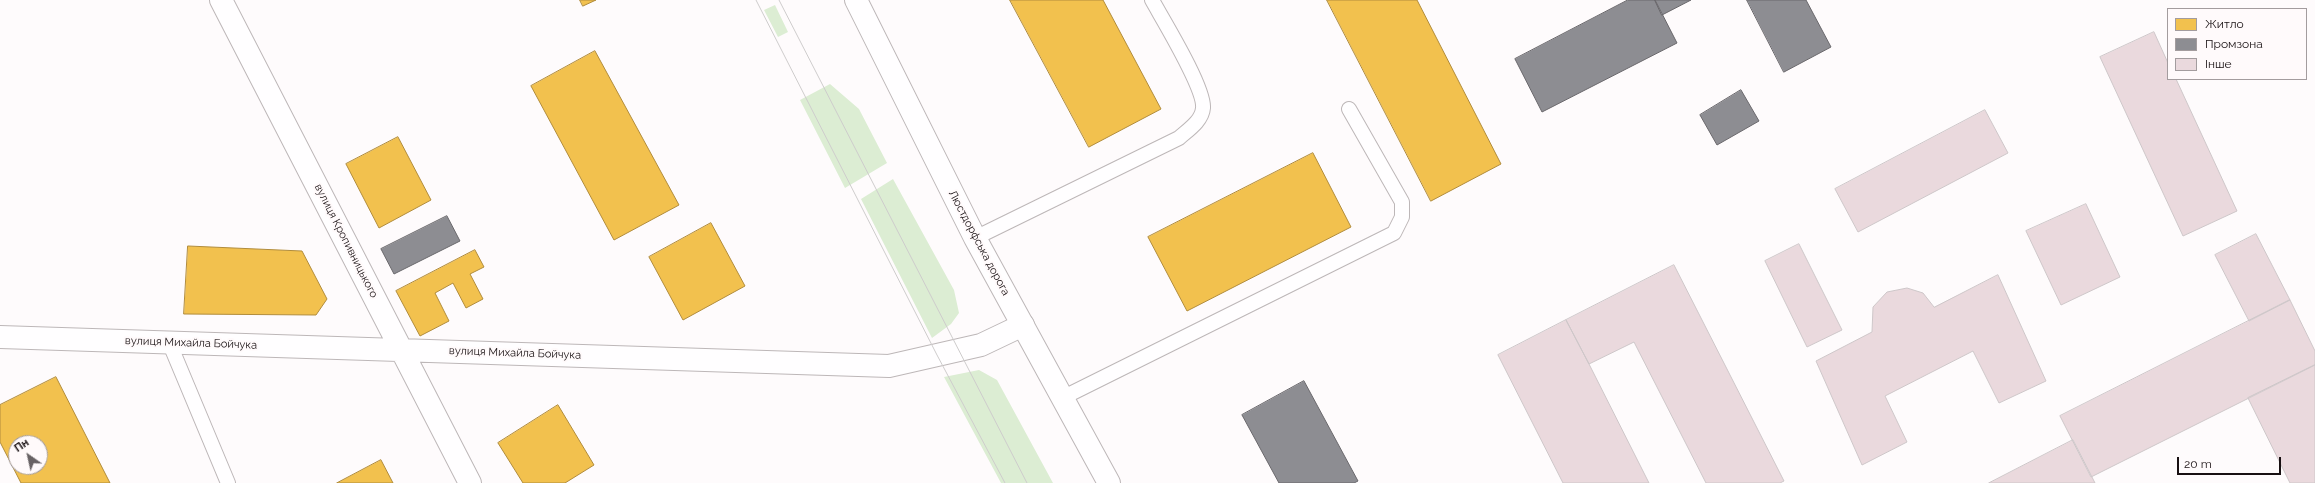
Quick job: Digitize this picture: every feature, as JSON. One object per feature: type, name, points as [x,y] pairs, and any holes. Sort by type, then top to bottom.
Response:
[{"type":"street","name":"вулиця Кропивницького","points":[[221,0],[470,483]]},
{"type":"street","name":"Люстдорфська дорога","points":[[856,0],[975,238],[1064,397],[1109,483]]},
{"type":"street","name":"вулиця Михайла Бойчука","points":[[0,337],[889,366],[981,345],[1023,325]]},
{"type":"lane","points":[[975,238],[1179,138],[1197,122],[1203,108],[1198,86],[1152,0]]},
{"type":"lane","points":[[1064,397],[1394,233],[1402,217],[1402,202],[1350,109]]},
{"type":"lane","points":[[169,342],[228,483]]},
{"type":"green space","points":[[775,5],[788,32],[778,37],[764,10]]},
{"type":"green space","points":[[830,84],[859,109],[887,163],[845,188],[800,100]]},
{"type":"green space","points":[[893,179],[954,290],[959,313],[951,324],[932,338],[861,199]]},
{"type":"green space","points":[[979,370],[997,380],[1053,483],[1001,483],[944,377]]},
{"type":"building: Житло","points":[[580,0],[596,0],[583,6]]},
{"type":"building: Житло","points":[[1010,0],[1103,0],[1161,109],[1089,147]]},
{"type":"building: Житло","points":[[1327,0],[1417,0],[1501,164],[1431,201]]},
{"type":"building: Житло","points":[[595,51],[679,205],[614,240],[531,86]]},
{"type":"building: Житло","points":[[398,137],[431,200],[379,228],[346,164]]},
{"type":"building: Житло","points":[[1313,153],[1351,227],[1187,311],[1148,237]]},
{"type":"building: Житло","points":[[711,223],[745,286],[683,320],[649,257]]},
{"type":"building: Житло","points":[[188,246],[302,251],[327,299],[316,315],[184,314]]},
{"type":"building: Житло","points":[[475,250],[484,267],[470,274],[483,299],[466,308],[453,283],[435,293],[449,321],[420,336],[396,291]]},
{"type":"building: Житло","points":[[56,377],[110,483],[21,483],[17,475],[48,475],[48,435],[8,435],[8,458],[0,442],[0,405]]},
{"type":"building: Житло","points":[[558,405],[594,465],[565,483],[523,483],[498,443]]},
{"type":"building: Житло","points":[[381,460],[393,483],[337,483]]},
{"type":"building: Промзона","points":[[1628,0],[1655,0],[1677,43],[1542,112],[1515,59]]},
{"type":"building: Промзона","points":[[1655,0],[1691,0],[1662,15]]},
{"type":"building: Промзона","points":[[1747,0],[1806,0],[1831,47],[1784,72]]},
{"type":"building: Промзона","points":[[1741,90],[1759,121],[1717,145],[1700,115]]},
{"type":"building: Промзона","points":[[447,216],[460,241],[394,274],[381,249]]},
{"type":"building: Промзона","points":[[1304,381],[1358,481],[1354,483],[1279,483],[1242,415]]},
{"type":"building: Інше","points":[[2154,32],[2167,61],[2167,80],[2176,80],[2237,211],[2183,236],[2100,57]]},
{"type":"building: Інше","points":[[1985,110],[2008,153],[1858,232],[1835,189]]},
{"type":"building: Інше","points":[[2086,204],[2120,277],[2061,305],[2026,231]]},
{"type":"building: Інше","points":[[2256,234],[2290,300],[2249,321],[2215,255]]},
{"type":"building: Інше","points":[[1799,244],[1842,330],[1807,347],[1765,261]]},
{"type":"building: Інше","points":[[1674,265],[1784,481],[1780,483],[1706,483],[1634,342],[1589,364],[1566,320]]},
{"type":"building: Інше","points":[[1998,275],[2046,381],[1999,403],[1973,351],[1885,396],[1907,442],[1862,465],[1816,361],[1872,332],[1873,307],[1887,292],[1907,288],[1923,293],[1934,307]]},
{"type":"building: Інше","points":[[2290,300],[2315,351],[2315,365],[2091,477],[2060,416]]},
{"type":"building: Інше","points":[[1566,320],[1649,483],[1563,483],[1498,355]]},
{"type":"building: Інше","points":[[2315,365],[2315,483],[2290,483],[2248,398]]},
{"type":"building: Інше","points":[[2073,440],[2095,483],[1989,483]]},
{"type":"tram line","points":[[756,0],[937,355],[1005,483]]},
{"type":"tram line","points":[[779,0],[1027,483]]}]
